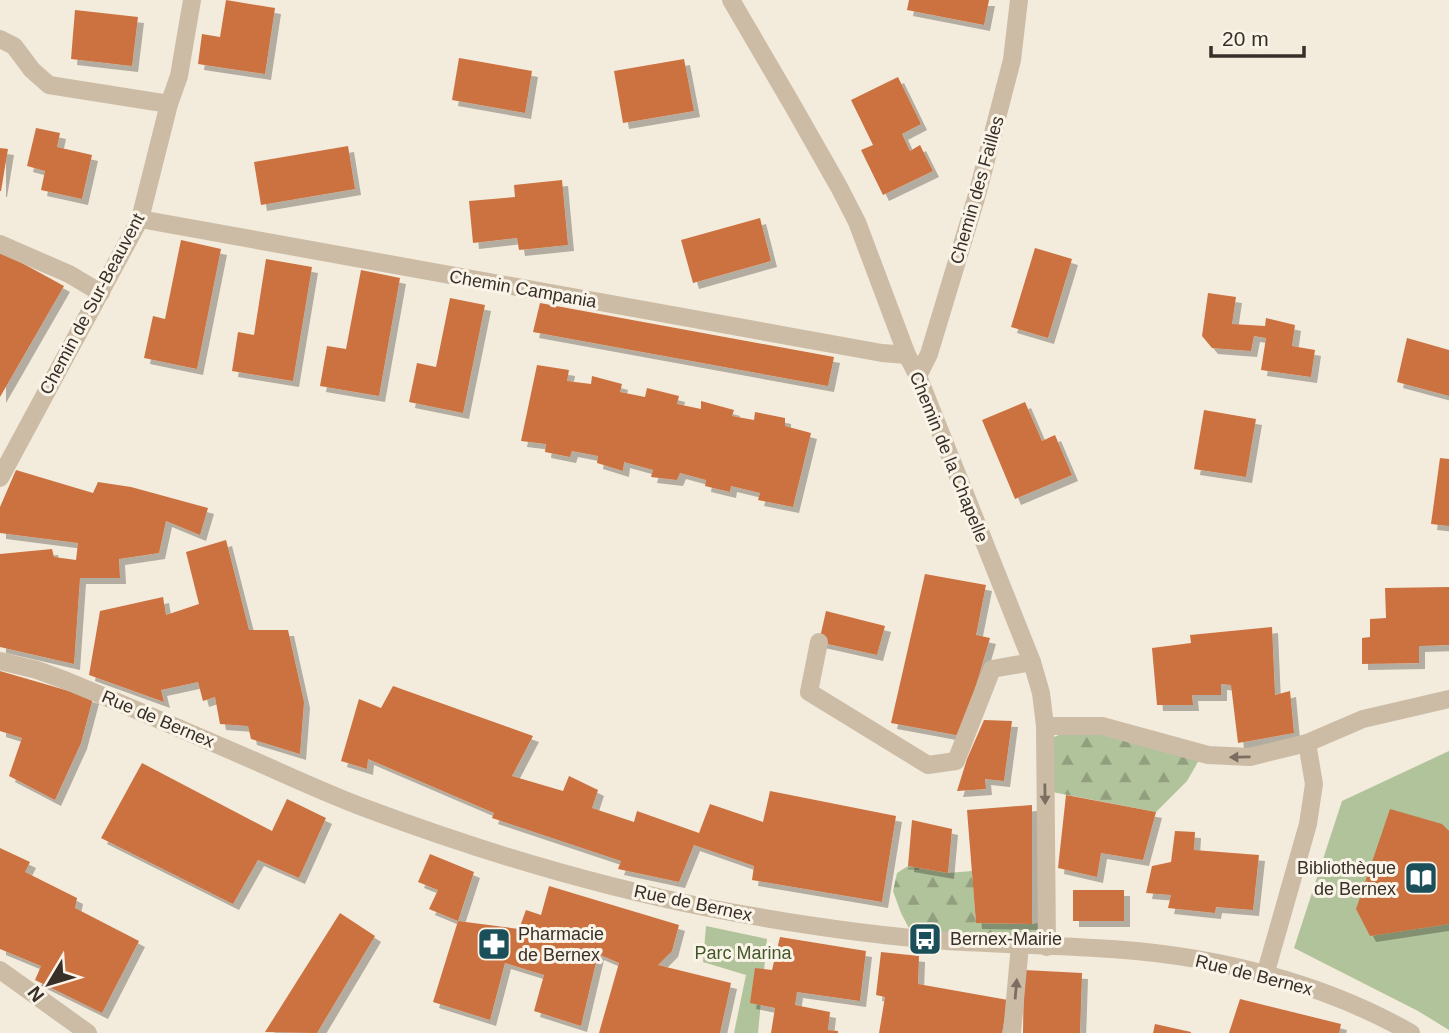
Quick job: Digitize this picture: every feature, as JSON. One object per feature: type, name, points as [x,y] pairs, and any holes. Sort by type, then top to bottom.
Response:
[{"type":"street","name":"Chemin de Sur-Beauvent","points":[[0,478],[140,219],[169,104],[179,76],[192,0]]},
{"type":"street","name":"Chemin de la Chapelle","points":[[731,0],[857,222],[907,355],[918,376],[1032,662],[1041,693],[1045,726],[1046,947]]},
{"type":"street","name":"Chemin des Failles","points":[[918,376],[929,354],[978,195],[1012,60],[1019,0]]},
{"type":"street","points":[[0,39],[15,46],[32,70],[48,85],[169,104]]},
{"type":"street","name":"Chemin Campania","points":[[140,219],[882,354],[907,355]]},
{"type":"street","points":[[0,244],[69,274],[101,293]]},
{"type":"street","points":[[819,642],[809,692],[928,765],[956,761],[992,669],[1032,662]]},
{"type":"street","name":"Rue de Bernex","points":[[0,661],[67,681],[361,807],[543,868],[652,896],[758,917],[876,934],[944,941],[1158,953],[1219,963],[1317,991],[1389,1020],[1411,1033]]},
{"type":"street","points":[[1045,726],[1102,726],[1208,755],[1250,757],[1307,743],[1363,719],[1449,699]]},
{"type":"street","points":[[1265,975],[1312,804],[1314,784],[1307,743]]},
{"type":"street","points":[[1012,1033],[1020,945]]},
{"type":"street","points":[[0,970],[88,1033]]},
{"type":"green space","points":[[1089,728],[1199,760],[1187,781],[1156,812],[1052,792],[1051,738]]},
{"type":"green space","points":[[1449,751],[1449,1030],[1418,1011],[1294,948],[1342,801]]},
{"type":"green space","points":[[908,866],[948,873],[972,871],[976,923],[1044,922],[1043,943],[912,934],[893,891],[897,873]]},
{"type":"green space","name":"Parc Marina","points":[[706,926],[767,939],[758,1033],[734,1033],[746,975],[703,962]]},
{"type":"building","points":[[226,0],[275,8],[265,74],[198,64],[202,34],[220,37]]},
{"type":"building","points":[[909,0],[989,0],[984,25],[907,10]]},
{"type":"building","points":[[75,10],[138,17],[132,66],[71,59]]},
{"type":"building","points":[[459,58],[532,71],[525,113],[452,100]]},
{"type":"building","points":[[684,59],[694,111],[623,123],[614,71]]},
{"type":"building","points":[[898,77],[921,124],[902,134],[910,151],[920,145],[933,171],[883,195],[861,150],[873,145],[851,100]]},
{"type":"building","points":[[36,128],[60,133],[57,147],[92,155],[82,199],[41,190],[45,171],[27,166]]},
{"type":"building","points":[[348,146],[355,189],[261,205],[254,162]]},
{"type":"building","points":[[0,148],[8,149],[1,191],[0,191]]},
{"type":"building","points":[[562,180],[568,245],[519,250],[517,238],[473,243],[469,201],[515,197],[514,185]]},
{"type":"building","points":[[760,218],[771,261],[693,283],[681,240]]},
{"type":"building","points":[[181,240],[221,249],[197,369],[144,358],[153,316],[165,319]]},
{"type":"building","points":[[1035,248],[1072,259],[1048,338],[1011,327]]},
{"type":"building","points":[[0,251],[64,286],[0,397]]},
{"type":"building","points":[[266,259],[312,267],[293,381],[232,371],[238,332],[254,335]]},
{"type":"building","points":[[361,270],[400,278],[379,396],[320,386],[327,346],[346,349]]},
{"type":"building","points":[[1208,293],[1236,297],[1232,324],[1265,326],[1266,318],[1295,325],[1292,346],[1315,350],[1311,377],[1261,370],[1266,338],[1254,336],[1251,351],[1212,348],[1202,336]]},
{"type":"building","points":[[450,298],[485,305],[463,413],[409,402],[417,363],[436,367]]},
{"type":"building","points":[[540,303],[834,357],[828,386],[533,332]]},
{"type":"building","points":[[1407,338],[1449,350],[1449,396],[1397,382]]},
{"type":"building","points":[[537,365],[569,370],[567,381],[591,384],[592,376],[622,384],[620,392],[645,397],[647,388],[679,396],[677,404],[701,409],[701,401],[734,410],[732,416],[754,420],[755,412],[785,418],[785,426],[811,433],[793,507],[758,500],[760,493],[731,486],[730,492],[705,486],[706,480],[680,473],[677,480],[651,477],[653,470],[624,462],[623,471],[597,463],[598,456],[572,451],[570,457],[545,452],[546,444],[521,441]]},
{"type":"building","points":[[1025,402],[1042,441],[1055,435],[1072,475],[1015,499],[982,420]]},
{"type":"building","points":[[1204,410],[1256,419],[1246,477],[1194,469]]},
{"type":"building","points":[[1440,458],[1449,459],[1449,526],[1431,524]]},
{"type":"building","points":[[16,470],[93,493],[98,482],[131,487],[208,508],[200,535],[166,521],[159,553],[119,559],[120,578],[80,578],[74,664],[0,647],[0,554],[52,549],[54,557],[76,560],[78,543],[0,533],[0,507]]},
{"type":"building","points":[[226,540],[249,630],[288,630],[304,702],[300,754],[251,739],[248,726],[220,724],[215,697],[203,701],[198,682],[161,690],[164,702],[89,675],[100,611],[163,597],[166,615],[199,604],[186,552]]},
{"type":"building","points":[[925,574],[986,585],[976,635],[990,638],[961,736],[891,723]]},
{"type":"building","points":[[1449,587],[1449,645],[1419,646],[1419,663],[1362,664],[1362,638],[1370,637],[1370,619],[1386,618],[1385,588]]},
{"type":"building","points":[[826,611],[885,626],[877,655],[819,642]]},
{"type":"building","points":[[1272,627],[1275,695],[1290,691],[1294,733],[1238,743],[1231,685],[1221,684],[1221,695],[1192,695],[1193,705],[1157,705],[1152,648],[1191,643],[1190,635]]},
{"type":"building","points":[[0,671],[93,698],[81,743],[55,800],[9,776],[22,738],[0,731]]},
{"type":"building","points":[[393,686],[533,736],[512,776],[563,791],[569,776],[598,790],[592,808],[634,822],[637,811],[699,833],[710,804],[763,822],[770,791],[896,816],[882,902],[752,880],[754,866],[694,845],[679,882],[618,869],[621,861],[492,818],[494,813],[368,759],[367,769],[341,761],[359,699],[381,708]]},
{"type":"building","points":[[984,720],[1012,721],[1004,781],[985,779],[986,789],[957,791],[967,759]]},
{"type":"building","points":[[142,763],[272,831],[287,799],[326,818],[299,878],[258,860],[233,904],[101,838]]},
{"type":"building","points":[[1066,795],[1156,812],[1143,860],[1101,853],[1097,877],[1058,868]]},
{"type":"building","points":[[1032,805],[1032,924],[976,923],[967,810]]},
{"type":"building","points":[[1390,809],[1442,824],[1449,831],[1449,924],[1370,936],[1356,909]]},
{"type":"building","points":[[912,820],[952,829],[948,873],[908,866]]},
{"type":"building","points":[[1175,831],[1195,832],[1194,850],[1259,855],[1253,910],[1216,907],[1215,913],[1168,908],[1171,895],[1146,893],[1152,866],[1171,862]]},
{"type":"building","points":[[0,848],[30,862],[25,872],[77,898],[75,908],[139,941],[102,1013],[35,980],[41,966],[0,949]]},
{"type":"building","points":[[430,854],[474,872],[458,921],[429,909],[438,890],[418,882]]},
{"type":"building","points":[[549,886],[679,925],[672,951],[658,965],[731,983],[720,1033],[599,1033],[619,963],[598,954],[581,1026],[534,1011],[544,975],[505,963],[490,1020],[433,1002],[458,921],[519,929],[526,910],[541,915]]},
{"type":"building","points":[[1073,890],[1124,890],[1124,921],[1073,921]]},
{"type":"building","points":[[340,913],[375,936],[317,1033],[265,1032]]},
{"type":"building","points":[[780,937],[866,951],[860,1001],[797,992],[795,1005],[830,1012],[828,1030],[838,1033],[771,1033],[775,1008],[750,1003],[755,968],[772,970]]},
{"type":"building","points":[[881,952],[919,956],[918,984],[1008,1000],[1002,1033],[879,1033],[885,997],[876,995]]},
{"type":"building","points":[[1024,970],[1082,973],[1080,1033],[1023,1033]]},
{"type":"building","points":[[1240,999],[1341,1024],[1339,1033],[1229,1033]]},
{"type":"building","points":[[1155,1024],[1191,1032],[1191,1033],[1153,1033]]},
{"type":"place","name":"Bibliothèque de Bernex","points":[[1421,878]]},
{"type":"place","name":"Bernex-Mairie","points":[[925,939]]},
{"type":"place","name":"Pharmacie de Bernex","points":[[494,944]]}]
